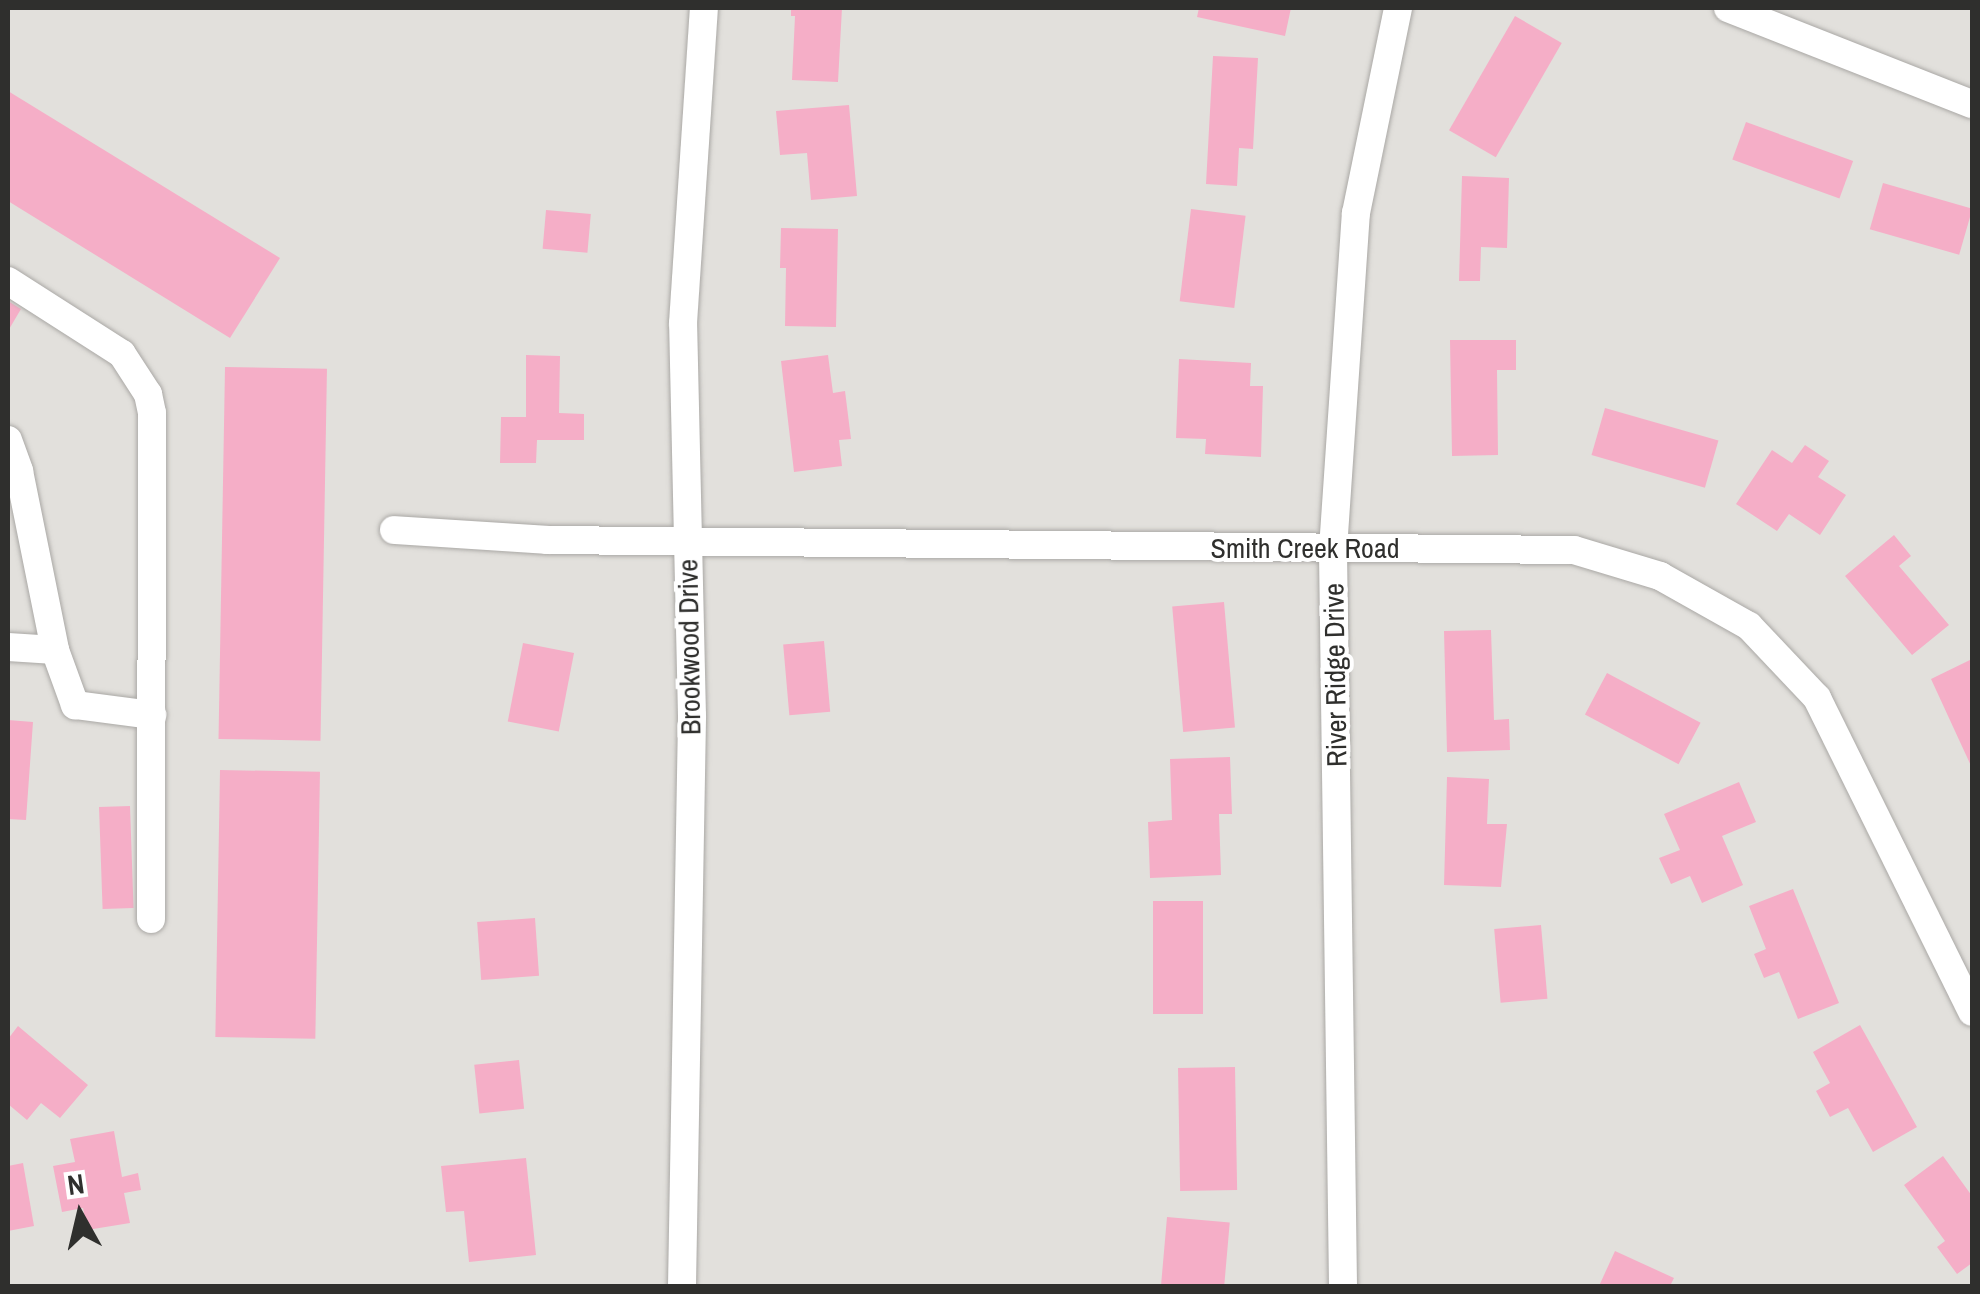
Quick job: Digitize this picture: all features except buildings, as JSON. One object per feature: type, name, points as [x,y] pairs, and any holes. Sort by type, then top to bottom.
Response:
[{"type":"street","name":"Brookwood Drive","points":[[682,1286],[692,716],[683,322],[704,8]]},
{"type":"street","name":"River Ridge Drive","points":[[1343,1286],[1333,548],[1356,213],[1398,8]]},
{"type":"street","points":[[1728,8],[1972,104]]},
{"type":"street","points":[[8,282],[122,354],[148,394],[152,414],[151,918]]},
{"type":"street","points":[[8,440],[18,471],[54,650],[74,706],[152,714]]},
{"type":"street","name":"Smith Creek Road","points":[[394,530],[547,540],[686,539],[1011,548],[1574,550],[1660,576],[1749,626],[1817,698],[1972,1012]]},
{"type":"street","points":[[8,647],[54,650]]}]
